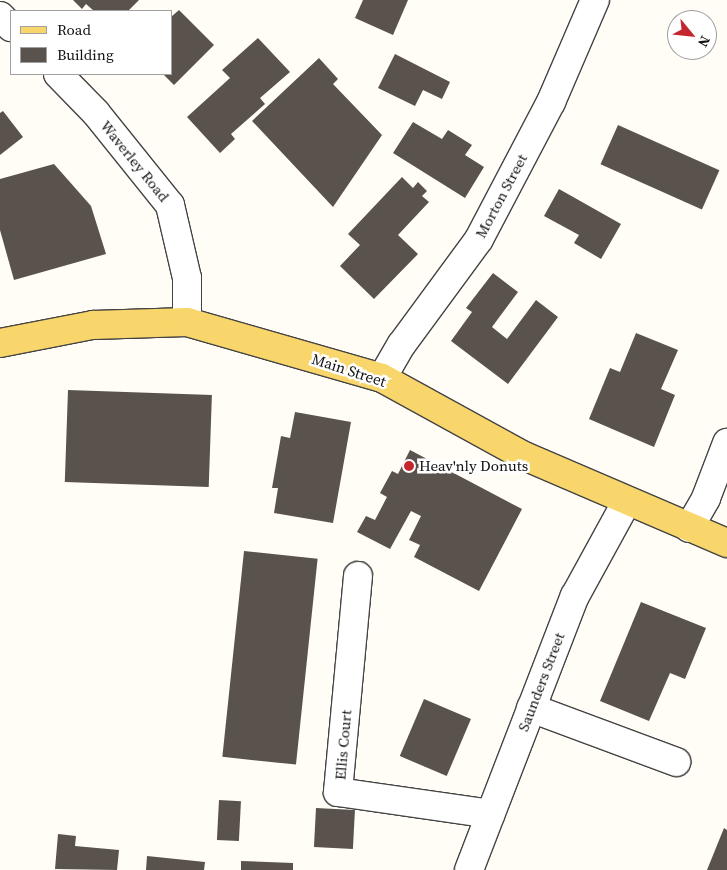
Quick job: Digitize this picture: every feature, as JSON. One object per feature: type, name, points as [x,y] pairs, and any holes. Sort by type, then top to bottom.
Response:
[{"type":"main road","name":"Main Street","points":[[0,343],[93,325],[187,322],[382,378],[524,456],[688,528],[727,543]]},
{"type":"street","name":"Morton Street","points":[[382,378],[402,344],[479,239],[551,102],[595,0]]},
{"type":"street","points":[[0,16],[10,26]]},
{"type":"street","name":"Waverley Road","points":[[59,75],[96,113],[170,205],[187,278],[187,322]]},
{"type":"street","points":[[688,528],[706,498],[727,443]]},
{"type":"street","name":"Saunders Street","points":[[469,870],[575,596],[627,501]]},
{"type":"street","name":"Ellis Court","points":[[358,576],[338,792],[490,814]]},
{"type":"street","points":[[531,708],[676,762]]},
{"type":"building","points":[[73,0],[139,0],[129,10],[93,10],[86,4],[82,9]]},
{"type":"building","points":[[363,0],[408,0],[393,35],[355,18]]},
{"type":"building","points":[[179,10],[214,45],[174,85],[164,75],[172,75],[172,16]]},
{"type":"building","points":[[258,38],[290,72],[260,98],[265,104],[231,134],[235,139],[220,153],[187,117],[230,78],[222,70]]},
{"type":"building","points":[[395,54],[450,82],[442,99],[423,90],[415,106],[378,88]]},
{"type":"building","points":[[319,58],[338,79],[333,84],[382,135],[333,207],[252,121]]},
{"type":"building","points":[[3,111],[23,137],[0,155],[0,113]]},
{"type":"building","points":[[413,122],[442,139],[448,130],[472,145],[465,155],[484,167],[465,198],[393,153]]},
{"type":"building","points":[[618,125],[719,170],[702,209],[601,164]]},
{"type":"building","points":[[54,164],[91,206],[106,254],[14,280],[0,230],[0,179]]},
{"type":"building","points":[[402,177],[413,188],[418,182],[427,191],[422,196],[429,202],[398,235],[418,254],[374,299],[340,266],[360,245],[348,234]]},
{"type":"building","points":[[559,189],[621,224],[601,259],[574,243],[579,235],[544,216]]},
{"type":"building","points":[[493,273],[518,292],[492,327],[507,339],[536,300],[558,317],[508,384],[451,341],[472,312],[466,308]]},
{"type":"building","points":[[636,333],[678,350],[661,389],[675,395],[654,447],[589,419],[610,368],[620,372]]},
{"type":"building","points":[[68,390],[212,395],[209,487],[65,482]]},
{"type":"building","points":[[295,412],[351,422],[333,523],[274,513],[278,488],[272,488],[281,436],[290,438]]},
{"type":"building","points":[[410,450],[522,509],[479,591],[414,557],[420,545],[409,540],[421,516],[411,511],[390,549],[357,532],[366,516],[375,520],[387,497],[380,493],[392,471],[398,474]]},
{"type":"building","points":[[244,551],[318,559],[296,765],[222,757]]},
{"type":"building","points":[[641,602],[706,628],[685,679],[670,673],[649,721],[600,701]]},
{"type":"building","points":[[424,699],[471,719],[447,776],[400,756]]},
{"type":"building","points":[[219,800],[241,801],[239,841],[217,840]]},
{"type":"building","points":[[316,808],[355,810],[353,849],[314,847]]},
{"type":"building","points":[[724,828],[727,830],[727,870],[707,870]]},
{"type":"building","points":[[58,834],[76,836],[75,846],[119,850],[117,870],[55,869]]},
{"type":"building","points":[[147,856],[205,862],[204,870],[146,870]]},
{"type":"building","points":[[241,861],[293,863],[293,870],[241,870]]},
{"type":"place","name":"Heav'nly Donuts","points":[[409,466]]}]
